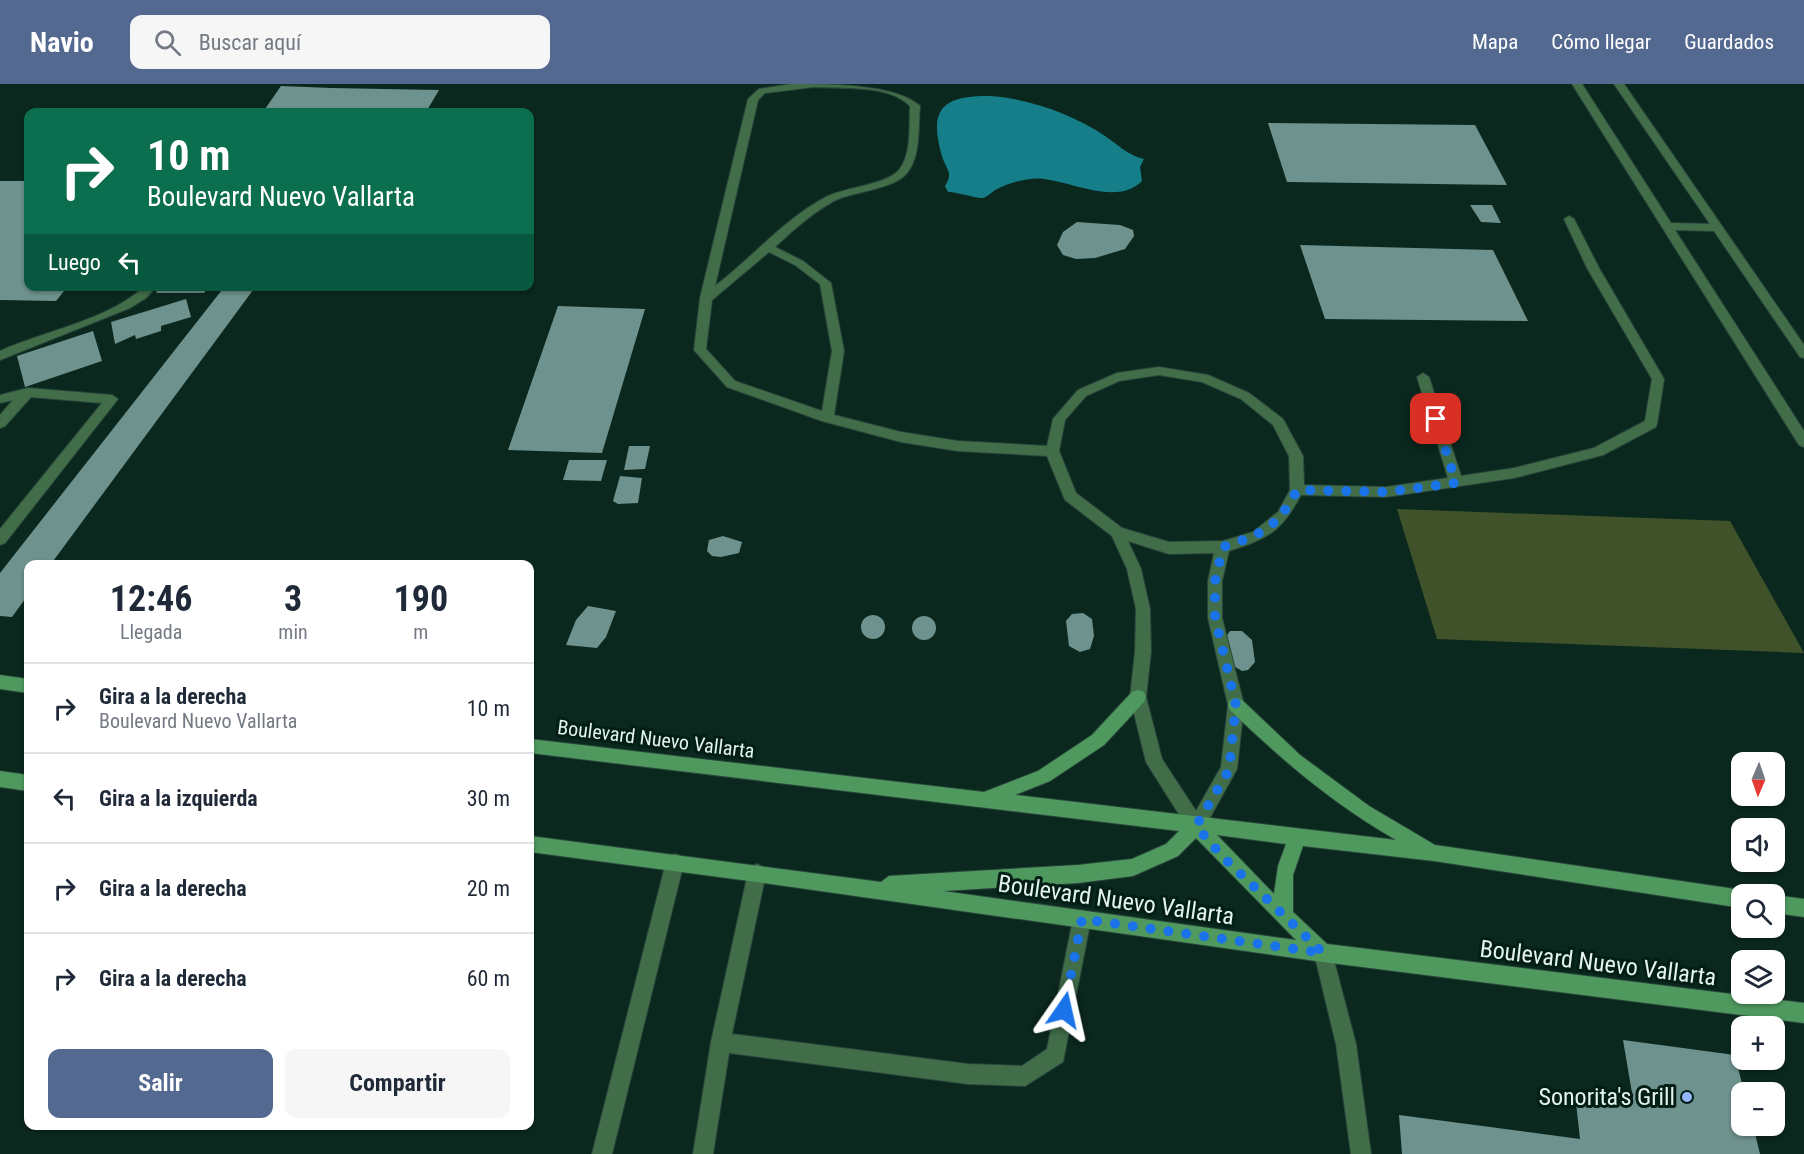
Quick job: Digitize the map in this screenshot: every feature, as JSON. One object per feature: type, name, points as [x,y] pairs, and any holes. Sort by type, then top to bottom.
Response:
[{"type":"main road","points":[[0,682],[24,685]]},
{"type":"main road","points":[[981,801],[1044,776],[1098,740],[1138,697]]},
{"type":"main road","points":[[1236,705],[1294,760],[1363,812],[1434,853]]},
{"type":"main road","name":"Boulevard Nuevo Vallarta","points":[[534,746],[1434,853],[1731,897]]},
{"type":"main road","points":[[0,779],[24,782]]},
{"type":"main road","points":[[853,887],[1078,874],[1133,867],[1172,850],[1196,826],[1222,856],[1323,953]]},
{"type":"main road","points":[[1284,914],[1281,894],[1283,874],[1298,837]]},
{"type":"main road","name":"Boulevard Nuevo Vallarta","points":[[534,844],[757,873],[1323,953],[1804,1013]]},
{"type":"main road","points":[[1785,905],[1804,908]]},
{"type":"street","points":[[706,298],[735,277],[786,229],[831,198],[900,176],[908,165],[915,106],[911,98],[900,93],[814,84],[762,91],[753,99],[706,298],[700,350],[731,384],[827,418],[901,437],[958,446],[1052,451]]},
{"type":"street","points":[[1577,84],[1804,442]]},
{"type":"street","points":[[1619,84],[1804,354]]},
{"type":"street","points":[[1297,490],[1386,492],[1514,473],[1598,452],[1651,424],[1658,379],[1593,268],[1569,219]]},
{"type":"street","points":[[1667,226],[1718,228]]},
{"type":"street","points":[[767,248],[799,263],[825,283],[838,351],[827,418]]},
{"type":"street","points":[[0,356],[24,344],[132,304],[146,291]]},
{"type":"street","points":[[1159,371],[1204,378],[1245,396],[1278,422],[1296,456],[1297,490],[1283,516],[1258,536],[1223,547],[1169,548],[1118,532],[1070,496],[1052,451],[1059,419],[1082,393],[1117,377],[1159,371]]},
{"type":"street","points":[[1423,377],[1456,483]]},
{"type":"street","points":[[0,423],[28,392]]},
{"type":"street","points":[[0,399],[28,392],[112,399],[0,539]]},
{"type":"street","points":[[1118,532],[1134,569],[1143,609],[1143,652],[1138,697],[1154,762],[1196,826],[1229,770],[1236,705],[1215,618],[1215,581],[1223,547]]},
{"type":"street","points":[[602,1154],[675,862]]},
{"type":"street","points":[[704,1154],[721,1042],[757,873]]},
{"type":"street","points":[[721,1042],[968,1074],[1025,1076],[1056,1055],[1082,919]]},
{"type":"street","points":[[1323,953],[1347,1044],[1361,1154]]},
{"type":"green space","points":[[1397,509],[1730,521],[1804,653],[1437,639]]},
{"type":"water","points":[[989,96],[1019,100],[1049,108],[1092,128],[1128,153],[1144,159],[1140,167],[1142,181],[1120,192],[1094,190],[1038,179],[1006,185],[983,198],[948,192],[945,186],[949,174],[938,140],[939,116],[950,102]]},
{"type":"building","points":[[281,86],[439,90],[428,108],[266,108]]},
{"type":"building","points":[[1268,123],[1475,125],[1507,185],[1287,182]]},
{"type":"building","points":[[0,181],[24,181],[24,291],[64,291],[56,301],[0,300]]},
{"type":"building","points":[[1470,205],[1492,205],[1501,223],[1481,222]]},
{"type":"building","points":[[1077,222],[1120,225],[1133,230],[1134,236],[1125,249],[1095,258],[1076,259],[1063,255],[1057,245],[1063,232]]},
{"type":"building","points":[[1300,245],[1493,250],[1528,321],[1325,319]]},
{"type":"building","points":[[157,291],[205,291],[204,293],[156,293]]},
{"type":"building","points":[[221,291],[252,291],[54,560],[24,560],[24,600],[12,617],[0,616],[0,573]]},
{"type":"building","points":[[186,299],[191,317],[161,326],[161,331],[136,339],[135,335],[115,344],[111,322]]},
{"type":"building","points":[[558,306],[645,309],[602,453],[508,450]]},
{"type":"building","points":[[93,331],[102,361],[25,387],[17,356]]},
{"type":"building","points":[[629,446],[650,446],[645,469],[624,470]]},
{"type":"building","points":[[569,460],[607,460],[601,481],[563,480]]},
{"type":"building","points":[[620,476],[642,478],[638,503],[618,504],[613,501]]},
{"type":"building","points":[[723,536],[742,542],[739,553],[721,557],[712,556],[707,551],[709,540]]},
{"type":"building","points":[[588,606],[616,611],[606,637],[597,648],[566,645],[576,620]]},
{"type":"building","points":[[1083,613],[1092,619],[1094,636],[1090,649],[1080,652],[1069,646],[1066,621],[1072,614]]},
{"type":"building","points":[[873,615],[882,618],[885,627],[882,636],[873,639],[864,636],[861,627],[864,618]]},
{"type":"building","points":[[924,616],[933,619],[936,628],[933,637],[924,640],[915,637],[912,628],[915,619]]},
{"type":"building","points":[[1230,631],[1242,631],[1252,640],[1255,662],[1248,670],[1242,671],[1230,664],[1225,638]]},
{"type":"building","name":"Sonorita's Grill","points":[[1623,1040],[1731,1054],[1731,1070],[1739,1070],[1742,1082],[1731,1082],[1731,1136],[1756,1136],[1760,1154],[1402,1154],[1399,1115],[1580,1139],[1575,1094],[1633,1099]]},
{"type":"place","name":"Sonorita's Grill","points":[[1687,1097]]},
{"type":"route","points":[[1064,1010],[1082,919],[1323,953],[1222,856],[1196,826],[1229,770],[1236,705],[1215,618],[1215,581],[1223,547],[1258,536],[1283,516],[1297,490],[1386,492],[1456,483],[1436,419]]}]
